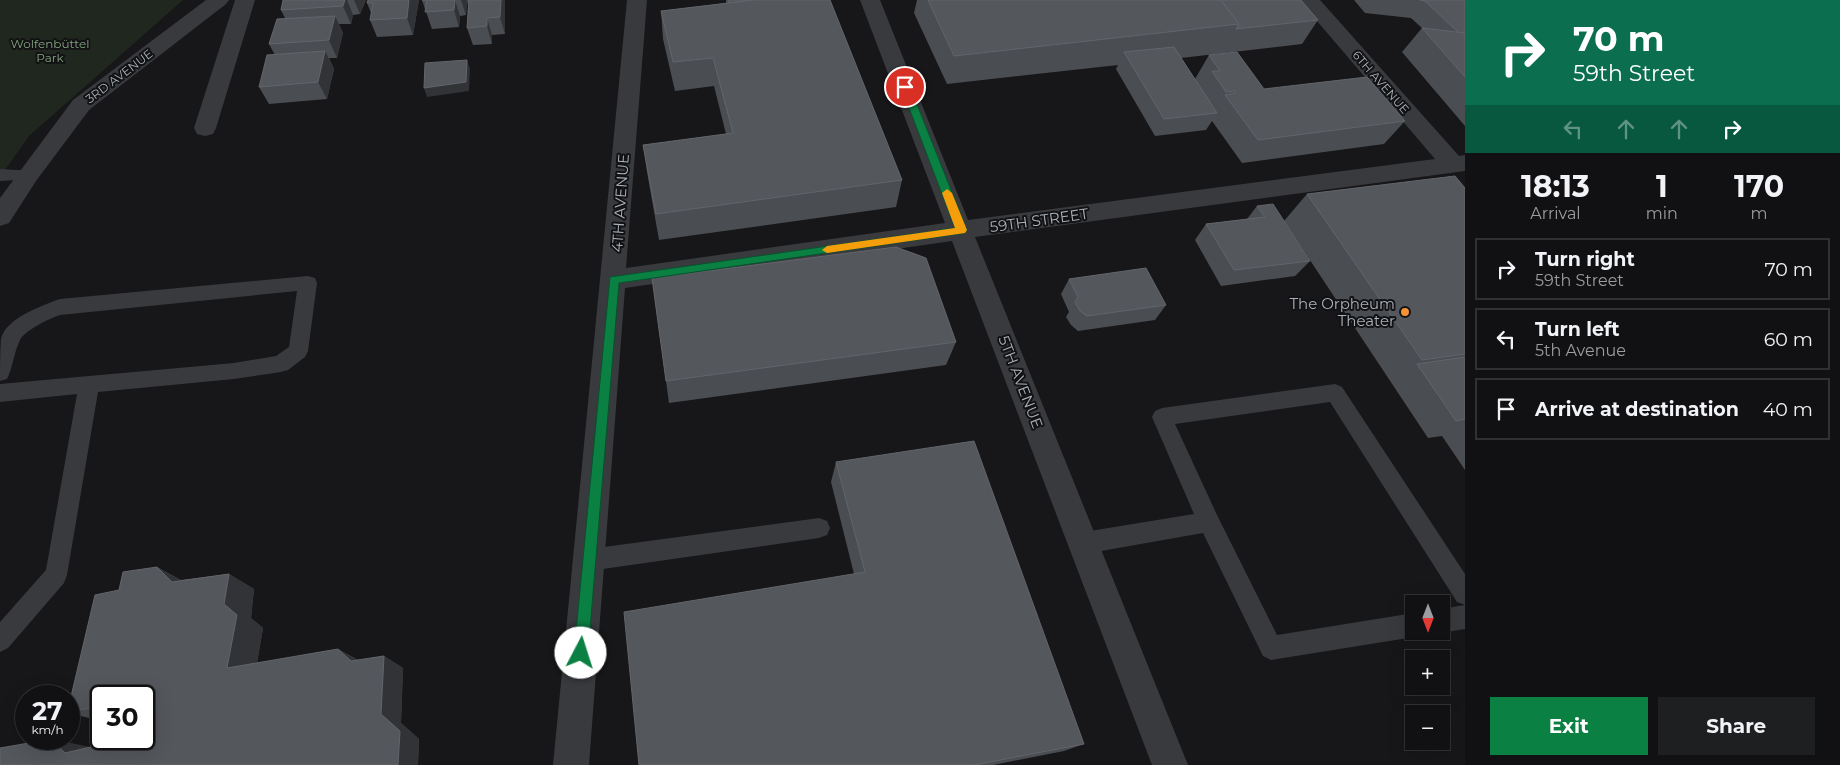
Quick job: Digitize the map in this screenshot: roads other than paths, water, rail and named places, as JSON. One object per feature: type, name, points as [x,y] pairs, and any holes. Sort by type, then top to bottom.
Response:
[{"type":"street","name":"3RD AVENUE","points":[[0,217],[81,105],[219,0]]},
{"type":"street","points":[[205,128],[245,0]]},
{"type":"street","name":"4TH AVENUE","points":[[570,765],[614,280],[637,0]]},
{"type":"street","name":"5TH AVENUE","points":[[870,0],[962,230],[1170,765]]},
{"type":"street","name":"6TH AVENUE","points":[[1309,0],[1459,164]]},
{"type":"street","name":"59TH STREET","points":[[614,280],[962,230],[1459,164]]},
{"type":"lane","points":[[0,175],[28,176]]},
{"type":"lane","points":[[0,373],[12,334],[42,313],[60,307],[308,282],[298,351],[282,364],[234,371],[0,392]]},
{"type":"lane","points":[[0,640],[56,575],[89,384]]},
{"type":"lane","points":[[1405,626],[1271,648],[1209,522],[1162,418],[1335,393],[1465,594]]},
{"type":"lane","points":[[1084,543],[1209,522]]},
{"type":"lane","points":[[589,560],[819,528]]},
{"type":"lane","points":[[1450,620],[1465,617]]},
{"type":"place","name":"The Orpheum Theater","points":[[1405,312]]},
{"type":"park label","name":"Wolfenbüttel Park","points":[[50,50]]}]
